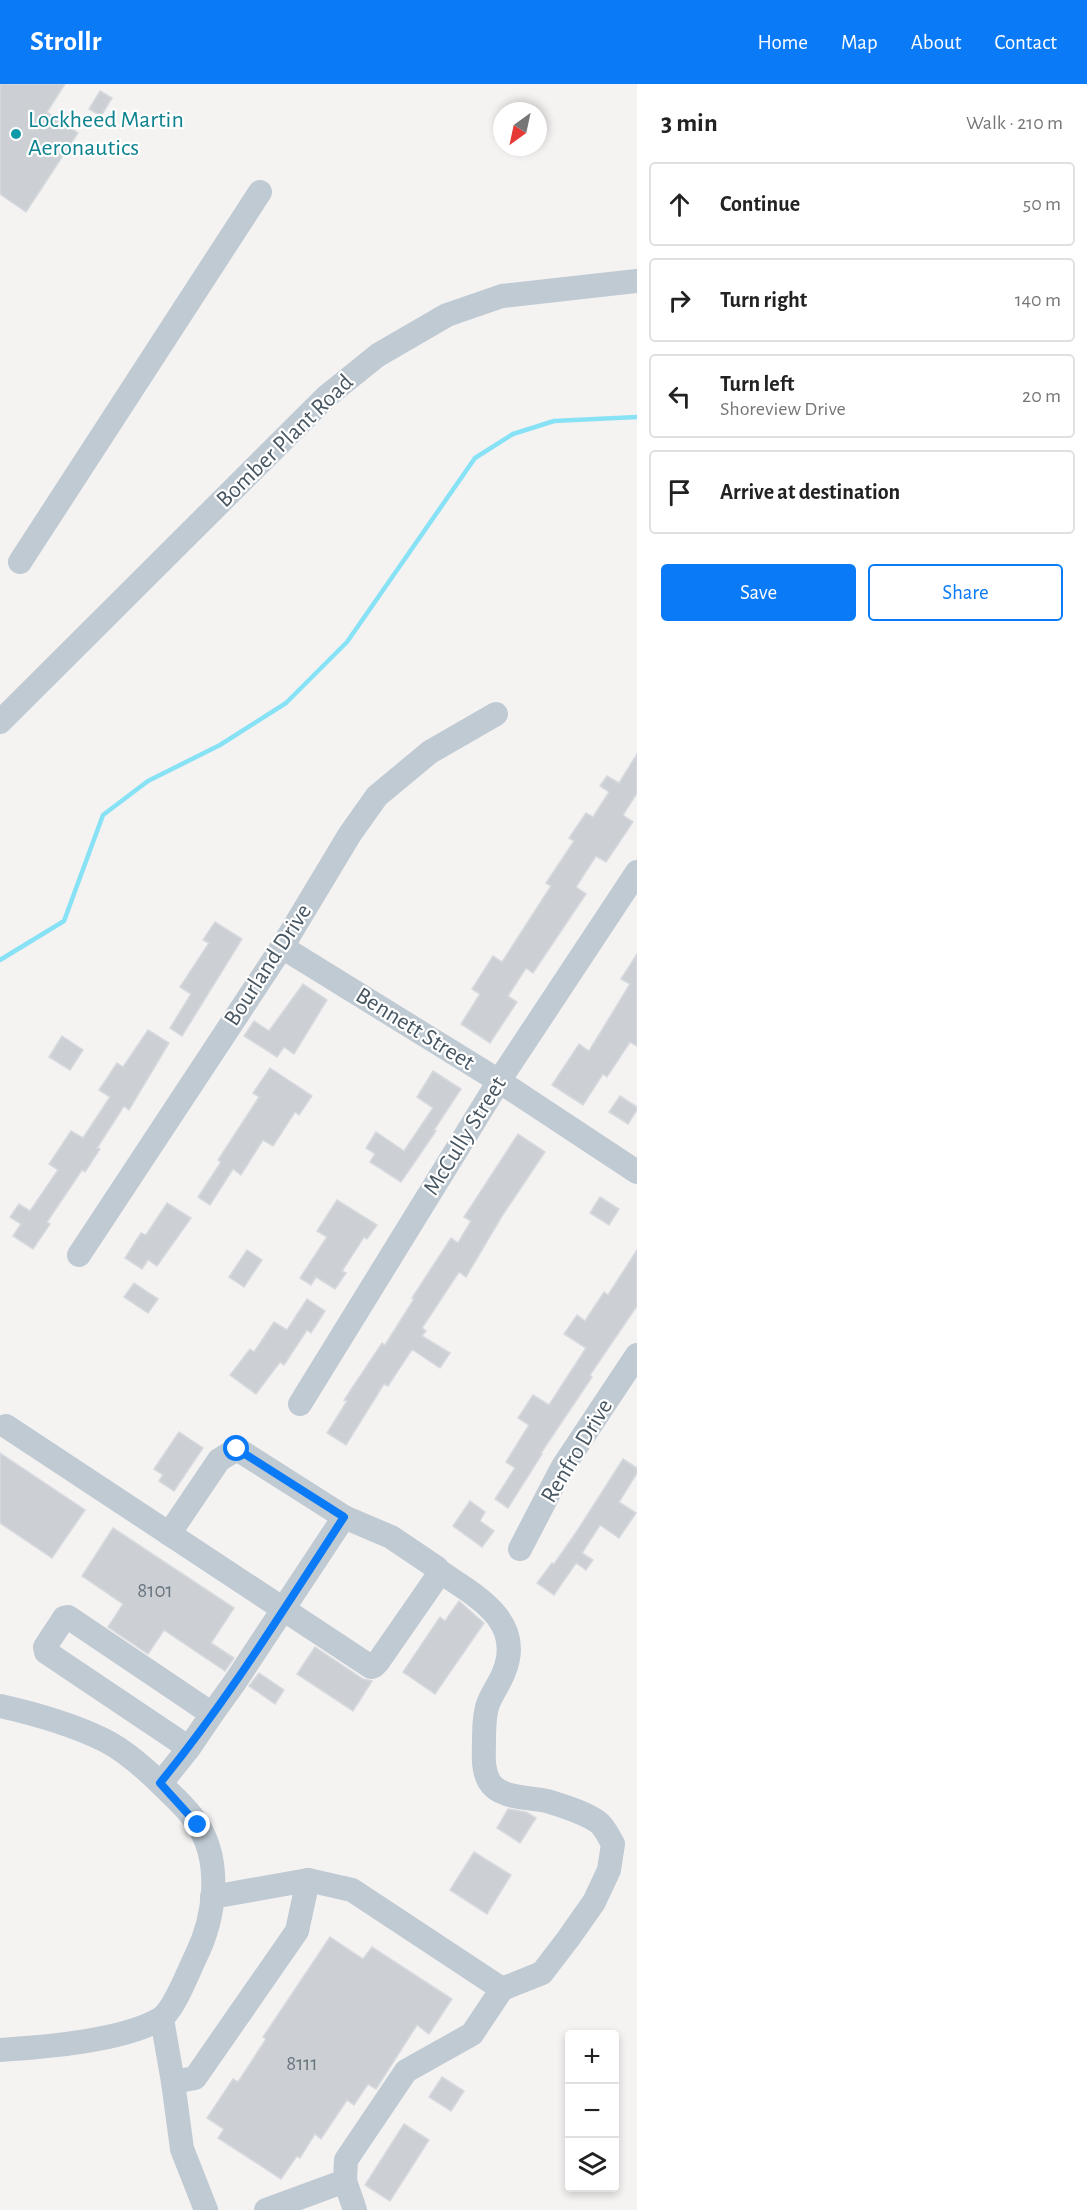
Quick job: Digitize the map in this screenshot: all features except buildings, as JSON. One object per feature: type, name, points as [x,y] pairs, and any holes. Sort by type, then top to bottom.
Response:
[{"type":"street","points":[[20,562],[260,192]]},
{"type":"street","name":"Bomber Plant Road","points":[[0,723],[327,396],[378,355],[414,332],[447,315],[502,296],[637,281]]},
{"type":"street","name":"Bourland Drive","points":[[79,1255],[282,947],[350,834],[377,796],[430,752],[496,714]]},
{"type":"street","name":"McCully Street","points":[[300,1404],[499,1081],[637,872]]},
{"type":"street","name":"Bennett Street","points":[[282,947],[499,1081],[637,1172]]},
{"type":"street","name":"Renfro Drive","points":[[520,1550],[562,1468],[637,1355]]},
{"type":"street","points":[[6,1426],[371,1667],[374,1666],[439,1571]]},
{"type":"street","points":[[169,1534],[219,1460],[237,1449],[344,1517],[391,1537],[437,1568],[489,1605],[500,1620],[508,1638],[507,1663],[487,1705],[484,1724],[484,1769],[493,1787],[503,1793],[548,1802],[584,1814],[600,1823],[613,1844],[609,1870],[594,1902],[542,1973],[501,1989],[472,2034],[406,2070],[346,2160],[345,2181],[355,2210]]},
{"type":"street","points":[[160,1783],[189,1748],[344,1517]]},
{"type":"street","points":[[189,1748],[46,1652],[45,1647],[64,1618],[68,1617],[212,1714]]},
{"type":"street","points":[[0,1706],[30,1712],[106,1741],[149,1772],[198,1825],[211,1856],[212,1897],[203,1941],[170,2008],[162,2019],[130,2031],[95,2039],[0,2050]]},
{"type":"street","points":[[212,1897],[308,1880],[352,1890],[501,1989]]},
{"type":"street","points":[[174,2082],[195,2078],[297,1931],[308,1880]]},
{"type":"street","points":[[162,2019],[174,2082],[182,2149],[206,2210]]},
{"type":"street","points":[[266,2210],[304,2203],[345,2181]]},
{"type":"waterway","points":[[0,960],[64,921],[103,815],[148,781],[220,745],[286,703],[347,642],[475,458],[513,434],[554,421],[637,417]]},
{"type":"place","name":"Lockheed Martin Aeronautics","points":[[16,134]]},
{"type":"route","points":[[198,1825],[160,1783],[189,1748],[235,1682],[344,1517],[237,1449]]}]
